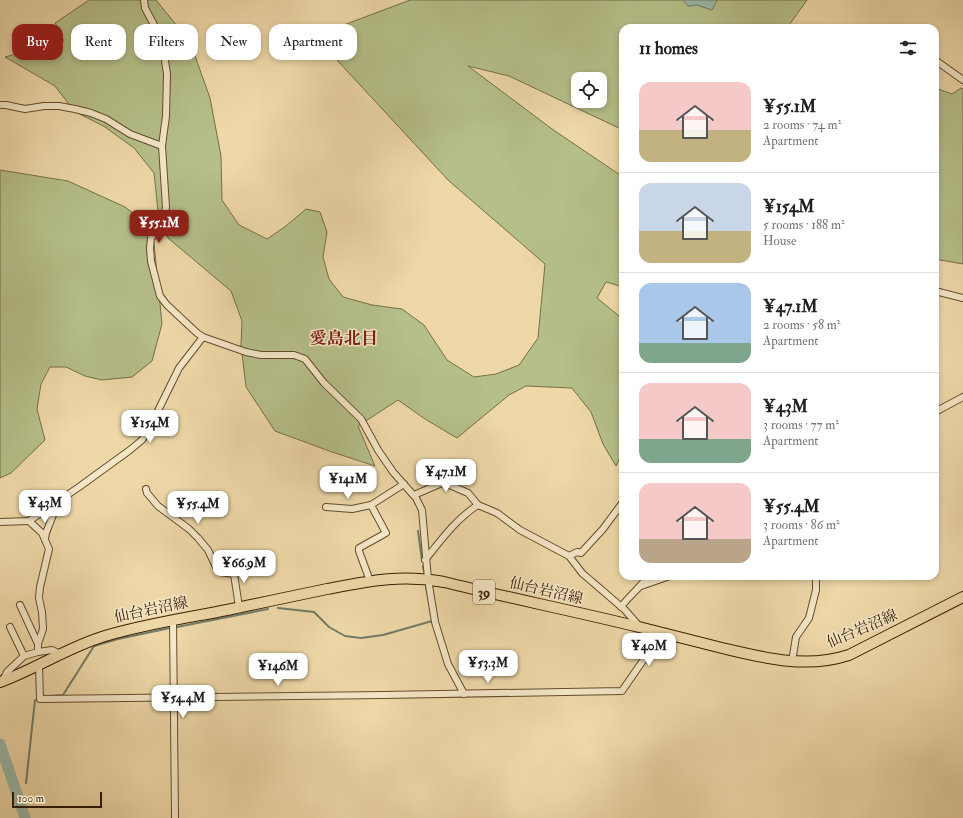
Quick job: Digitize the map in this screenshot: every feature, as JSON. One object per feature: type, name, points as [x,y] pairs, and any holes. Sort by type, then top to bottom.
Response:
[{"type":"main road","name":"仙台岩沼線","points":[[1,681],[39,665],[86,642],[106,635],[173,620],[370,581],[401,578],[428,579],[640,627],[763,658],[792,662],[829,660],[849,655],[963,597]]},
{"type":"street","points":[[144,0],[145,8],[162,40],[167,74],[166,116],[162,146],[166,207],[162,228],[151,238],[150,248],[151,261],[160,296],[167,305],[203,337],[246,352],[261,355],[294,355],[304,359],[324,383],[360,420],[393,472],[414,495],[422,510],[428,579],[435,622],[448,664],[464,694]]},
{"type":"street","points":[[939,63],[963,80]]},
{"type":"street","points":[[0,105],[25,109],[44,106],[59,106],[90,113],[106,119],[130,134],[162,146]]},
{"type":"street","points":[[939,292],[963,298]]},
{"type":"street","points":[[0,522],[28,521],[59,501],[142,440],[179,368],[203,337]]},
{"type":"street","points":[[939,410],[963,397]]},
{"type":"street","points":[[414,495],[442,483],[468,493],[478,505],[497,513],[520,530],[569,556],[582,573],[621,607],[640,627]]},
{"type":"street","points":[[326,507],[352,509],[371,505],[404,484]]},
{"type":"street","points":[[146,488],[147,493],[158,506],[189,529],[198,538],[208,550],[220,572],[234,574]]},
{"type":"street","points":[[45,539],[59,501]]},
{"type":"street","points":[[370,581],[359,551],[360,548],[386,533],[371,505]]},
{"type":"street","points":[[426,560],[459,519],[478,505]]},
{"type":"street","points":[[569,556],[577,552],[581,553],[603,530],[619,508]]},
{"type":"street","points":[[28,521],[42,533],[48,549],[40,587],[39,598],[43,629],[38,644],[38,652]]},
{"type":"street","points":[[239,558],[234,574],[239,607]]},
{"type":"street","points":[[621,607],[631,594],[641,586],[645,580]]},
{"type":"street","points":[[641,586],[658,580]]},
{"type":"street","points":[[792,662],[796,637],[809,618],[816,590],[816,580]]},
{"type":"street","points":[[20,604],[38,644]]},
{"type":"street","points":[[173,620],[175,818]]},
{"type":"street","points":[[10,627],[24,656]]},
{"type":"street","points":[[39,665],[40,699],[622,691],[662,633]]},
{"type":"street","points":[[1,681],[7,672],[24,656],[52,650],[60,654]]},
{"type":"green space","points":[[89,0],[156,0],[175,24],[134,24],[134,60],[196,60],[210,98],[221,156],[222,200],[239,225],[267,239],[286,226],[306,209],[320,212],[327,232],[323,257],[329,279],[343,297],[372,305],[402,309],[424,325],[447,360],[474,377],[496,374],[519,365],[538,338],[545,264],[448,180],[337,60],[357,60],[357,24],[346,24],[410,0],[807,0],[790,24],[619,24],[619,128],[577,108],[607,108],[607,72],[571,72],[571,105],[509,76],[468,66],[552,129],[619,174],[619,286],[606,282],[597,298],[619,316],[619,460],[616,466],[603,444],[591,412],[572,388],[526,386],[509,395],[457,438],[425,419],[398,400],[358,426],[375,466],[275,431],[246,387],[241,345],[242,321],[231,291],[168,238],[158,211],[154,173],[134,148],[105,127],[74,111],[55,86],[5,57],[12,55],[12,60],[63,60],[63,24],[55,23]]},
{"type":"green space","points":[[961,88],[963,89],[963,264],[939,260],[939,89],[952,94]]},
{"type":"green space","points":[[0,170],[68,181],[125,207],[146,223],[154,243],[162,324],[152,361],[132,377],[102,380],[85,376],[66,367],[50,367],[41,384],[37,409],[45,440],[11,473],[0,478]]},
{"type":"shaded area","points":[[683,0],[717,0],[712,10],[697,5],[688,6]]},
{"type":"waterway","points":[[418,531],[422,560]]},
{"type":"waterway","points":[[423,566],[424,571]]},
{"type":"waterway","points":[[426,587],[429,601]]},
{"type":"waterway","points":[[278,608],[314,612],[329,627],[345,636],[361,638],[383,635],[432,621],[432,619]]},
{"type":"waterway","points":[[177,627],[268,609]]},
{"type":"waterway","points":[[50,696],[63,695],[94,646],[118,639],[170,628]]},
{"type":"waterway","points":[[26,783],[35,700]]},
{"type":"waterway","points":[[0,744],[25,818]]},
{"type":"waterway","points":[[15,787],[19,786]]},
{"type":"district","name":"愛島北目","points":[[344,338]]}]
